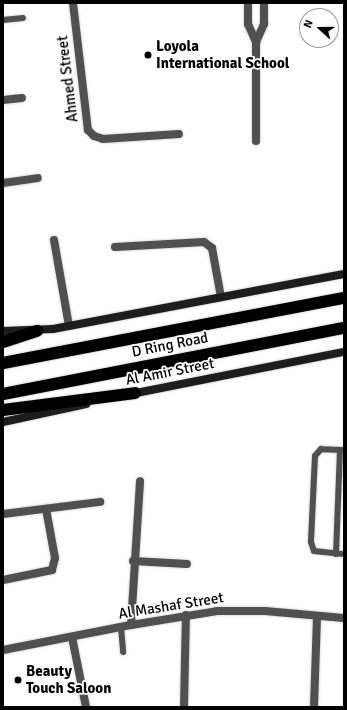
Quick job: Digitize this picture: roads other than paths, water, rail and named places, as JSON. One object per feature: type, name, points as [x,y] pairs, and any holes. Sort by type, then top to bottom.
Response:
[{"type":"highway","name":"D Ring Road","points":[[3,363],[344,298]]},
{"type":"highway","name":"D Ring Road","points":[[3,394],[344,328]]},
{"type":"highway","points":[[3,342],[37,331]]},
{"type":"highway","points":[[3,410],[135,393]]},
{"type":"main road","points":[[3,332],[37,331],[70,326],[344,274]]},
{"type":"main road","name":"Al Amir Street","points":[[3,422],[135,393],[344,352]]},
{"type":"street","name":"Ahmed Street","points":[[73,3],[88,130],[94,136],[103,139],[179,134]]},
{"type":"street","points":[[248,3],[248,24],[256,42],[256,141]]},
{"type":"street","points":[[256,42],[264,24],[264,3]]},
{"type":"street","points":[[3,100],[22,98]]},
{"type":"street","points":[[3,183],[38,178]]},
{"type":"street","points":[[54,240],[70,326]]},
{"type":"street","points":[[115,247],[204,242],[212,248],[221,297]]},
{"type":"street","points":[[131,624],[133,561],[140,481]]},
{"type":"street","points":[[3,514],[100,502]]},
{"type":"street","points":[[3,580],[52,570],[55,558],[46,509]]},
{"type":"street","points":[[133,561],[187,564]]},
{"type":"street","name":"Al Mashaf Street","points":[[3,650],[131,624],[186,615],[239,610],[344,618]]},
{"type":"street","points":[[184,707],[186,615]]},
{"type":"street","points":[[314,707],[317,616]]},
{"type":"street","points":[[72,637],[86,707]]},
{"type":"lane","points":[[3,20],[24,18]]},
{"type":"lane","points":[[336,554],[342,450],[322,449],[315,456],[311,542],[314,551],[336,554],[344,554]]},
{"type":"lane","points":[[121,627],[123,652]]},
{"type":"place","name":"Loyola International School","points":[[148,55]]},
{"type":"place","name":"Beauty Touch Saloon","points":[[18,680]]}]
